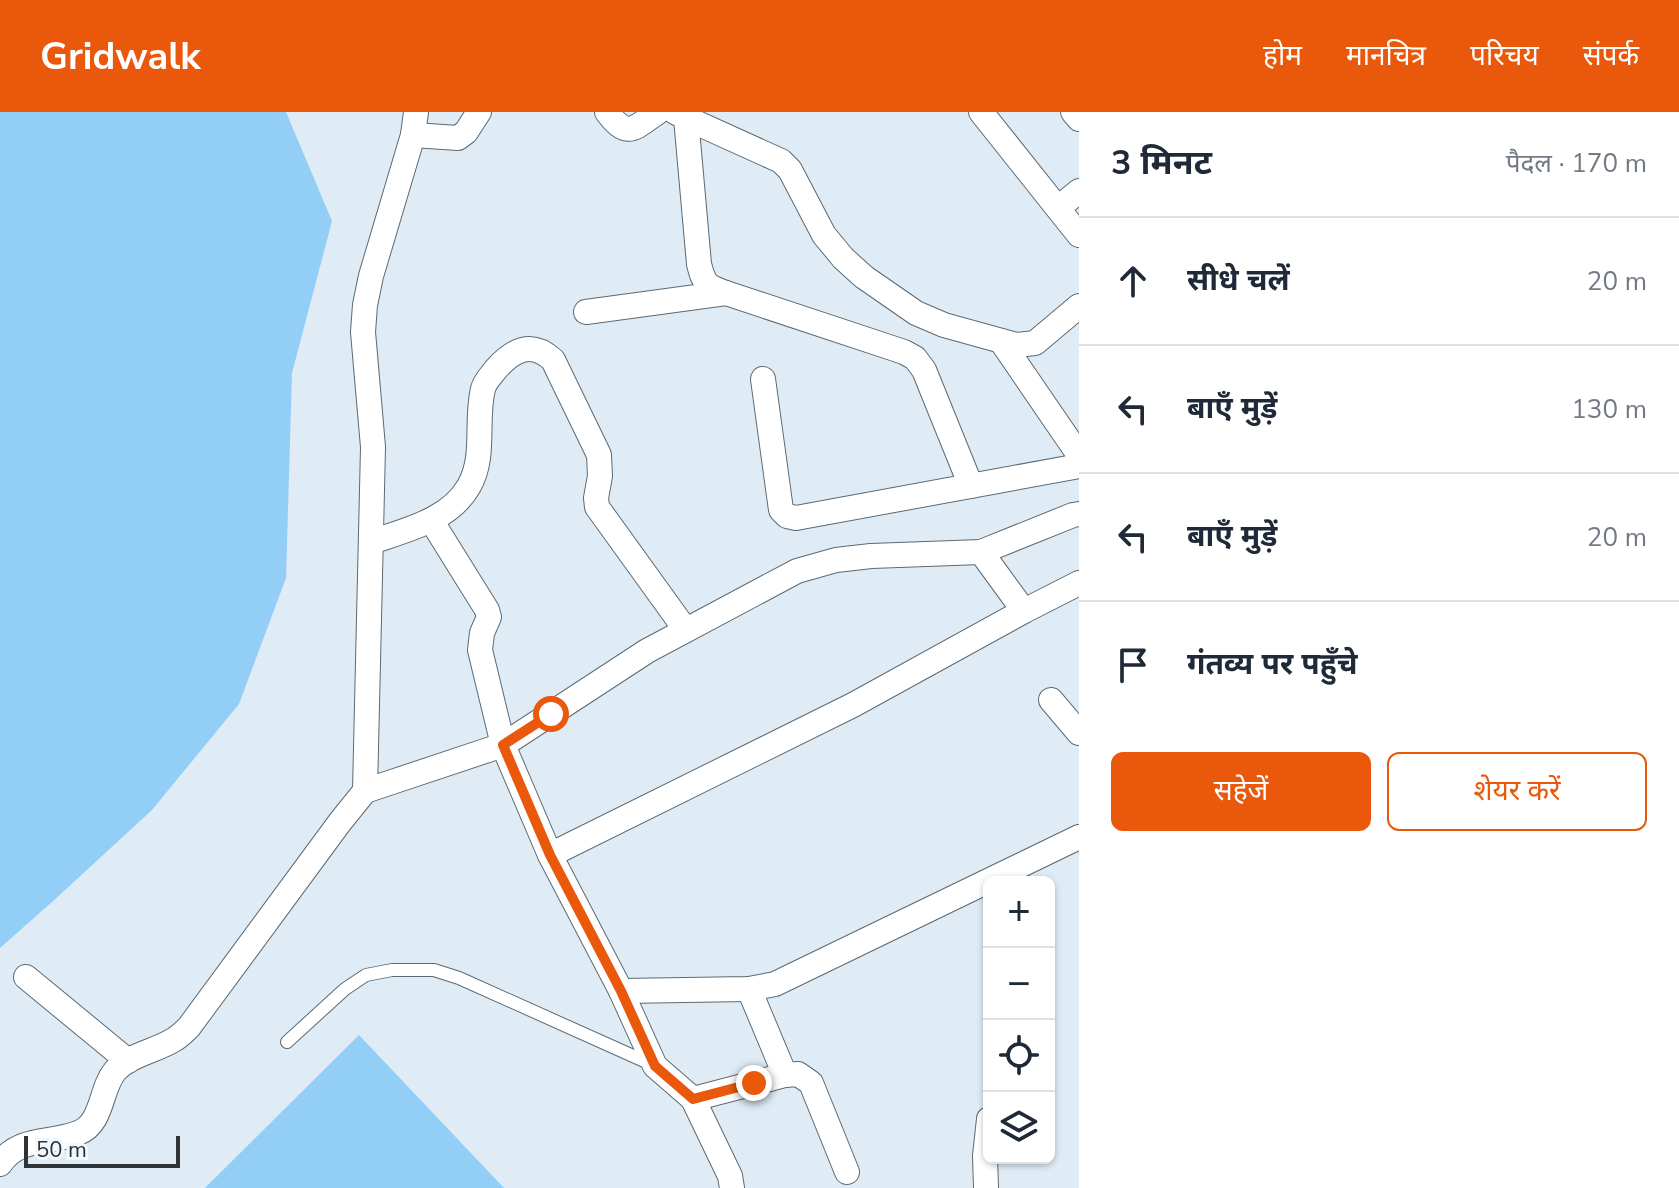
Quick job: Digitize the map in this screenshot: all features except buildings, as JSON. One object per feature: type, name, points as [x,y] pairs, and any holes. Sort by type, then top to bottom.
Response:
[{"type":"street","points":[[365,791],[373,447],[363,332],[365,305],[415,123],[458,138],[466,132],[479,112]]},
{"type":"street","points":[[607,112],[616,124],[627,129],[634,128],[658,112]]},
{"type":"street","points":[[981,112],[1079,235]]},
{"type":"street","points":[[1073,112],[1079,119]]},
{"type":"street","points":[[680,115],[703,280],[709,287],[915,358],[924,370],[971,486]]},
{"type":"street","points":[[680,115],[781,161],[790,170],[824,235],[843,258],[864,277],[916,313],[944,325],[1016,345],[1035,343],[1079,306]]},
{"type":"street","points":[[1058,208],[1079,191]]},
{"type":"street","points":[[586,312],[726,293]]},
{"type":"street","points":[[1001,341],[1079,455]]},
{"type":"street","points":[[371,542],[431,520],[456,504],[470,485],[478,461],[485,383],[508,356],[517,351],[540,351],[553,360],[599,455],[597,507],[685,629]]},
{"type":"street","points":[[763,379],[781,510],[787,516],[796,518],[1079,466]]},
{"type":"street","points":[[0,1164],[15,1148],[77,1134],[88,1128],[116,1070],[175,1039],[189,1027],[365,791],[503,745],[647,651],[797,571],[836,560],[871,556],[981,552],[1079,514]]},
{"type":"street","points":[[431,520],[487,610],[489,617],[482,633],[480,650],[503,745],[550,855],[621,991],[655,1066],[693,1099],[730,1176],[732,1188]]},
{"type":"street","points":[[981,552],[1024,611]]},
{"type":"street","points":[[550,855],[853,705],[1079,583]]},
{"type":"street","points":[[1051,700],[1079,733]]},
{"type":"street","points":[[1009,876],[1079,837]]},
{"type":"street","points":[[621,991],[749,989],[775,984],[983,888]]},
{"type":"street","points":[[26,977],[128,1061]]},
{"type":"street","points":[[749,989],[785,1075]]},
{"type":"street","points":[[693,1099],[798,1074],[811,1083],[847,1172]]},
{"type":"street","points":[[985,1164],[986,1188]]},
{"type":"lane","points":[[287,1042],[345,989],[366,975],[392,970],[434,970],[459,978],[655,1066]]},
{"type":"shaded area","points":[[0,112],[286,112],[332,221],[292,373],[286,578],[239,704],[152,810],[0,948]]},
{"type":"shaded area","points":[[359,1035],[504,1188],[205,1188]]},
{"type":"route","points":[[551,714],[503,745],[550,855],[621,991],[655,1066],[693,1099],[754,1083]]}]
